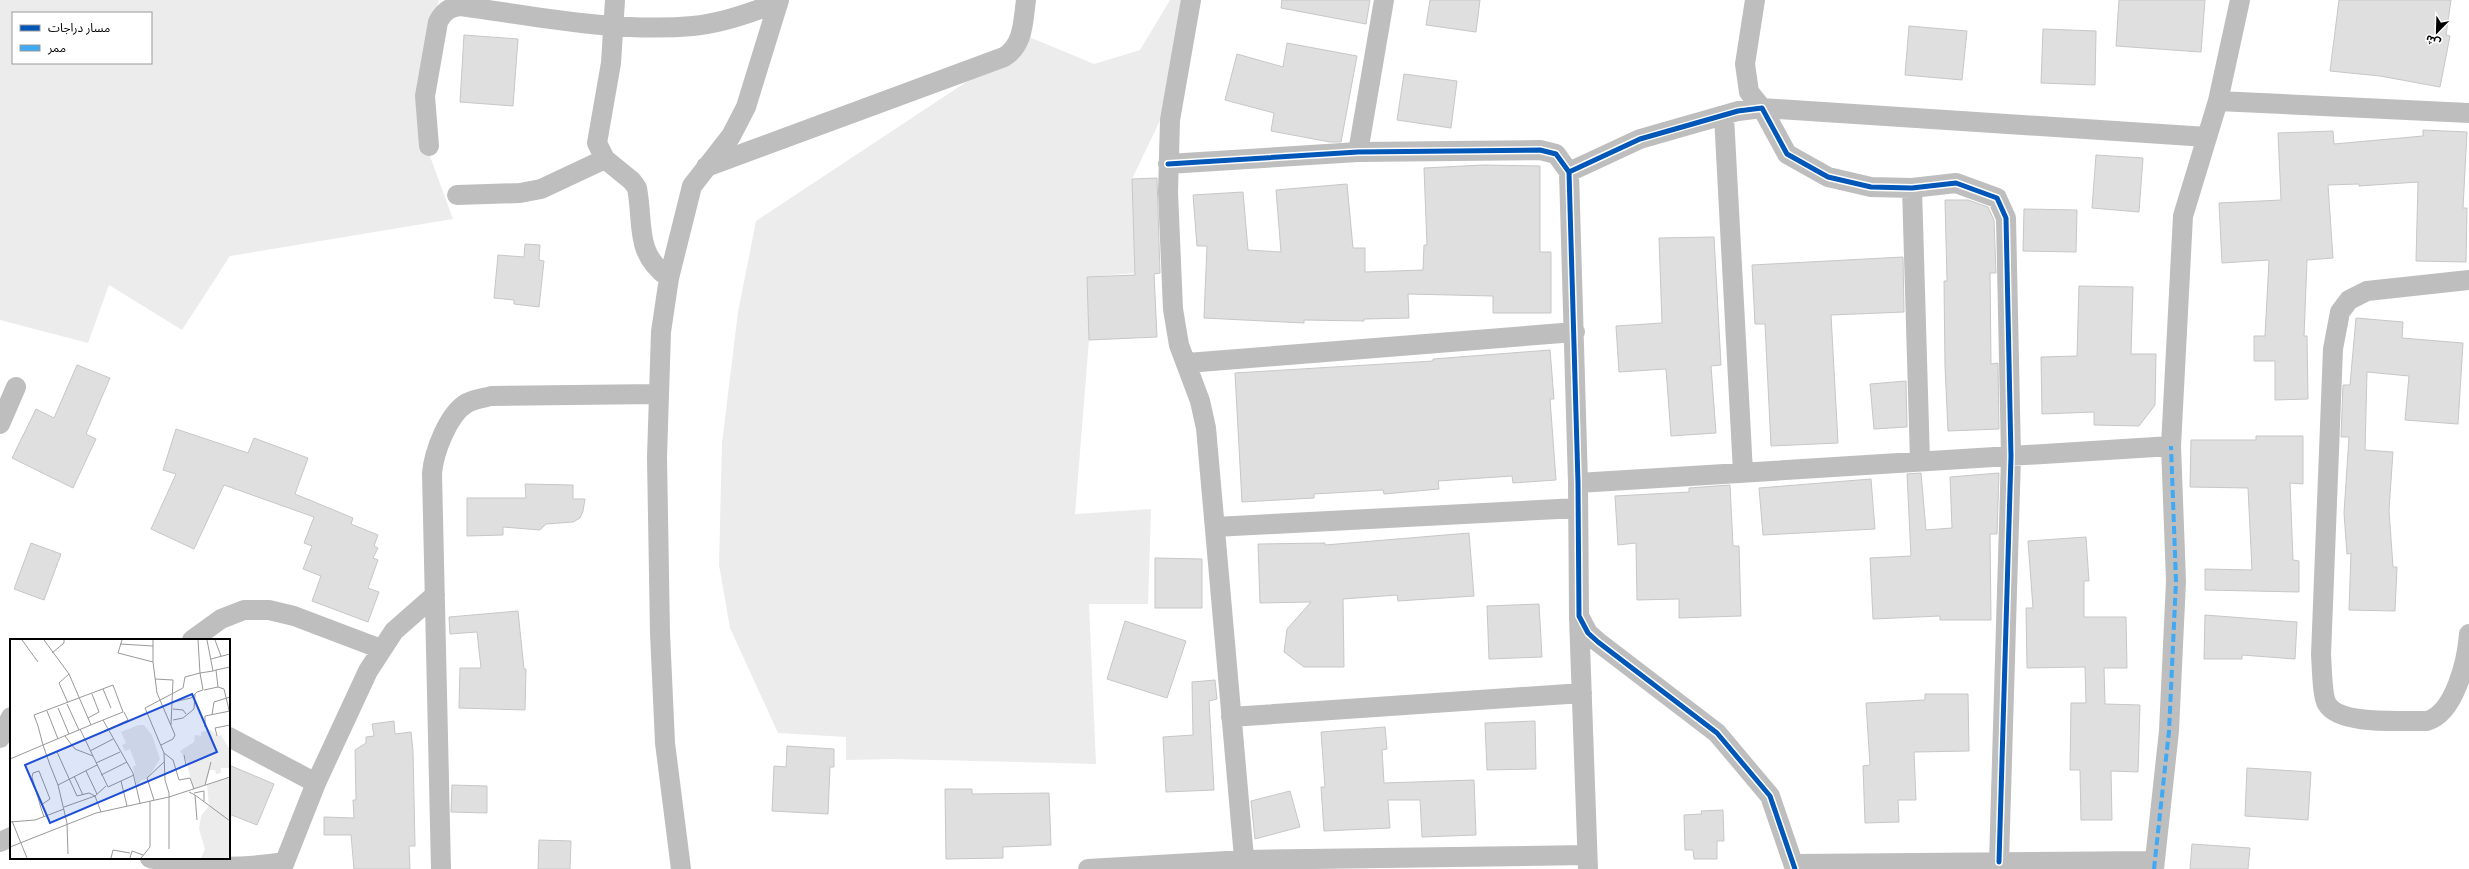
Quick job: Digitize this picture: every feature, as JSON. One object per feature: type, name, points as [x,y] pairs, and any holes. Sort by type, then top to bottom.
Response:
[{"type":"street","points":[[615,0],[615,26],[598,134],[598,147],[605,159],[632,180],[637,188],[642,242],[646,253],[660,272],[669,278]]},
{"type":"street","points":[[704,168],[1004,57],[1010,53],[1022,34],[1026,0]]},
{"type":"street","points":[[1192,0],[1170,120],[1168,164],[1173,309],[1179,345],[1188,363],[1200,401],[1206,428],[1245,864]]},
{"type":"street","points":[[1358,152],[1384,0]]},
{"type":"street","points":[[1755,0],[1745,64],[1749,92],[1762,108],[1787,154],[1828,177],[1871,187],[1912,188],[1956,183],[1996,198],[2006,218],[2011,456],[1999,862]]},
{"type":"street","points":[[1579,616],[1588,633],[1598,642],[1717,733],[1770,796],[1794,867],[1999,862],[2155,865],[2169,731],[2175,589],[2171,446],[2183,216],[2218,101],[2240,0]]},
{"type":"street","points":[[429,146],[425,96],[438,22],[446,11],[452,7],[460,6],[615,26],[694,26],[748,14],[778,1]]},
{"type":"street","points":[[681,869],[665,743],[660,633],[657,457],[661,332],[669,278],[690,193],[704,168],[731,136],[746,107],[778,1]]},
{"type":"street","points":[[2218,101],[2469,113]]},
{"type":"street","points":[[1569,172],[1640,139],[1724,116],[1762,108],[2207,137]]},
{"type":"street","points":[[1724,116],[1743,472]]},
{"type":"street","points":[[1088,869],[1245,864],[1587,862],[1579,616],[1575,332],[1569,172],[1556,154],[1540,150],[1358,152],[1168,164]]},
{"type":"street","points":[[457,195],[536,190],[605,159]]},
{"type":"street","points":[[1912,188],[1920,462]]},
{"type":"street","points":[[2469,280],[2367,291],[2349,300],[2340,312],[2333,349],[2322,655],[2326,703],[2336,714],[2351,718],[2427,722],[2436,719],[2449,703],[2459,680],[2469,634]]},
{"type":"street","points":[[1188,363],[1575,332]]},
{"type":"street","points":[[0,424],[16,387]]},
{"type":"street","points":[[441,869],[432,464],[444,434],[458,412],[467,403],[491,396],[658,394]]},
{"type":"street","points":[[1578,482],[2171,446]]},
{"type":"street","points":[[1215,527],[1578,508]]},
{"type":"street","points":[[153,859],[170,864],[210,869],[253,869],[284,866],[316,783],[368,671],[381,649],[406,618],[435,595]]},
{"type":"street","points":[[193,639],[221,618],[244,610],[269,610],[294,616],[381,649]]},
{"type":"street","points":[[1232,717],[1582,693]]},
{"type":"street","points":[[0,738],[10,719]]},
{"type":"street","points":[[230,738],[316,783]]},
{"type":"street","points":[[0,842],[10,837]]},
{"type":"shaded area","points":[[0,0],[439,0],[421,79],[420,129],[453,219],[230,256],[182,330],[109,285],[88,343],[0,320]]},
{"type":"shaded area","points":[[1170,0],[1191,0],[1176,87],[1132,179],[1135,273],[1087,277],[1089,340],[1075,514],[1151,509],[1148,604],[1089,604],[1096,764],[892,759],[846,760],[846,737],[778,733],[730,628],[719,565],[722,443],[738,312],[756,221],[1004,57],[1022,34],[1094,64],[1140,50]]},
{"type":"building","points":[[1282,0],[1370,0],[1366,24],[1281,8]]},
{"type":"building","points":[[1430,0],[1480,0],[1476,32],[1426,25]]},
{"type":"building","points":[[2119,0],[2205,0],[2201,52],[2116,46]]},
{"type":"building","points":[[2339,0],[2451,0],[2446,35],[2450,36],[2440,87],[2380,76],[2330,71]]},
{"type":"building","points":[[1909,26],[1967,31],[1962,80],[1905,75]]},
{"type":"building","points":[[2043,29],[2096,31],[2095,85],[2041,83]]},
{"type":"building","points":[[464,35],[518,39],[513,106],[460,102]]},
{"type":"building","points":[[1287,43],[1357,56],[1341,142],[1330,142],[1271,131],[1274,113],[1225,100],[1237,54],[1283,67]]},
{"type":"building","points":[[1404,74],[1457,81],[1451,128],[1397,120]]},
{"type":"building","points":[[2423,130],[2467,132],[2463,208],[2467,208],[2466,262],[2416,261],[2418,182],[2359,186],[2359,184],[2328,185],[2333,258],[2307,260],[2304,336],[2307,336],[2308,399],[2275,400],[2275,361],[2254,361],[2254,336],[2265,336],[2269,260],[2222,263],[2219,203],[2281,200],[2278,133],[2333,131],[2334,144],[2423,136]]},
{"type":"building","points":[[2096,155],[2143,158],[2139,212],[2092,208]]},
{"type":"building","points":[[1483,165],[1540,166],[1540,252],[1551,252],[1551,313],[1493,313],[1493,296],[1408,294],[1409,318],[1364,319],[1364,321],[1304,320],[1304,323],[1204,318],[1207,246],[1197,246],[1193,195],[1243,192],[1248,250],[1281,252],[1276,190],[1347,184],[1353,248],[1365,248],[1365,272],[1423,270],[1424,245],[1427,245],[1424,168]]},
{"type":"building","points":[[1157,178],[1160,273],[1154,274],[1157,337],[1089,340],[1087,277],[1135,275],[1132,179]]},
{"type":"building","points":[[1945,200],[1968,200],[1988,207],[1994,220],[1996,273],[1990,273],[1991,364],[1998,363],[1999,429],[1948,431],[1945,366],[1944,281],[1947,281]]},
{"type":"building","points":[[2024,209],[2077,210],[2076,252],[2023,251]]},
{"type":"building","points":[[1714,237],[1721,365],[1711,366],[1716,433],[1671,436],[1666,369],[1619,372],[1616,326],[1662,323],[1659,238]]},
{"type":"building","points":[[525,244],[540,245],[539,260],[544,261],[539,307],[514,304],[514,300],[494,298],[498,255],[524,257]]},
{"type":"building","points":[[1903,257],[1904,312],[1831,315],[1838,443],[1771,446],[1765,324],[1755,324],[1752,265]]},
{"type":"building","points":[[2079,286],[2133,287],[2131,354],[2156,354],[2155,405],[2139,426],[2094,425],[2094,412],[2042,414],[2041,357],[2077,356]]},
{"type":"building","points":[[2356,318],[2403,322],[2402,338],[2463,343],[2458,424],[2405,420],[2409,376],[2367,372],[2365,450],[2393,452],[2389,510],[2393,567],[2397,567],[2395,611],[2349,610],[2351,553],[2347,554],[2344,513],[2349,437],[2341,437],[2343,385],[2350,385]]},
{"type":"building","points":[[1550,350],[1554,399],[1550,399],[1556,480],[1513,483],[1512,476],[1438,481],[1439,489],[1384,494],[1383,490],[1314,494],[1314,498],[1242,502],[1235,373],[1433,361],[1433,359]]},
{"type":"building","points":[[77,365],[110,378],[86,434],[96,439],[73,488],[12,458],[36,409],[54,418]]},
{"type":"building","points":[[1906,381],[1907,427],[1874,429],[1870,384]]},
{"type":"building","points":[[176,429],[248,453],[254,438],[308,458],[295,494],[353,518],[351,524],[378,535],[374,546],[378,548],[373,558],[378,560],[368,588],[379,592],[368,622],[312,601],[321,576],[303,569],[312,546],[304,543],[314,517],[224,485],[194,549],[151,529],[176,474],[163,470]]},
{"type":"building","points":[[2256,436],[2303,436],[2303,484],[2290,483],[2293,560],[2299,561],[2299,592],[2205,590],[2205,569],[2252,570],[2248,488],[2190,487],[2191,440],[2256,440]]},
{"type":"building","points":[[1921,473],[1926,530],[1952,528],[1950,477],[1999,473],[1997,534],[1990,534],[1991,620],[1940,620],[1940,616],[1873,619],[1870,558],[1911,556],[1907,474]]},
{"type":"building","points":[[1871,479],[1875,529],[1763,535],[1759,488]]},
{"type":"building","points":[[525,484],[573,485],[573,499],[585,499],[580,518],[573,522],[546,524],[540,530],[503,527],[503,535],[467,536],[467,498],[526,498]]},
{"type":"building","points":[[1730,485],[1733,546],[1739,546],[1741,616],[1679,618],[1679,599],[1637,600],[1636,543],[1618,545],[1615,496],[1689,492],[1689,488]]},
{"type":"building","points":[[1469,533],[1474,596],[1398,601],[1397,595],[1343,599],[1344,667],[1304,667],[1284,652],[1287,629],[1311,602],[1260,603],[1258,544],[1325,543],[1325,545]]},
{"type":"building","points":[[2086,537],[2089,581],[2084,581],[2084,617],[2126,617],[2127,668],[2104,668],[2105,704],[2140,705],[2138,772],[2111,771],[2112,820],[2081,820],[2080,770],[2070,770],[2071,703],[2086,703],[2085,667],[2027,668],[2026,608],[2033,608],[2028,541]]},
{"type":"building","points":[[31,543],[61,554],[44,600],[14,589]]},
{"type":"building","points":[[1155,558],[1202,559],[1202,608],[1155,608]]},
{"type":"building","points":[[1539,604],[1542,657],[1489,659],[1487,606]]},
{"type":"building","points":[[518,611],[524,669],[526,669],[525,710],[459,708],[460,668],[481,668],[477,632],[450,634],[449,617]]},
{"type":"building","points":[[2205,615],[2297,622],[2295,659],[2242,655],[2242,659],[2204,659]]},
{"type":"building","points":[[1125,621],[1186,641],[1167,698],[1107,679]]},
{"type":"building","points":[[1215,680],[1217,699],[1209,701],[1214,790],[1166,792],[1163,737],[1193,735],[1192,682]]},
{"type":"building","points":[[1925,694],[1968,694],[1969,751],[1914,752],[1916,800],[1898,800],[1899,822],[1865,823],[1863,766],[1870,765],[1866,703],[1925,700]]},
{"type":"building","points":[[394,721],[395,734],[411,732],[413,751],[415,846],[409,846],[410,869],[354,869],[351,835],[324,835],[324,817],[354,818],[353,800],[356,800],[355,750],[366,743],[366,737],[374,736],[372,724]]},
{"type":"building","points":[[1535,721],[1536,769],[1487,770],[1485,723]]},
{"type":"building","points":[[1385,727],[1387,749],[1382,750],[1384,783],[1474,780],[1476,835],[1422,837],[1420,800],[1388,800],[1390,828],[1324,831],[1321,787],[1325,787],[1321,732]]},
{"type":"building","points":[[787,746],[834,749],[834,767],[830,767],[828,814],[772,811],[774,766],[786,767]]},
{"type":"building","points":[[230,765],[274,784],[257,825],[230,814]]},
{"type":"building","points":[[2247,768],[2311,772],[2308,820],[2245,816]]},
{"type":"building","points":[[452,785],[487,786],[487,813],[451,812]]},
{"type":"building","points":[[945,789],[972,789],[972,794],[1049,793],[1051,845],[1003,847],[1003,858],[946,859]]},
{"type":"building","points":[[1290,791],[1300,827],[1255,839],[1251,801]]},
{"type":"building","points":[[1723,810],[1724,841],[1717,841],[1717,859],[1694,859],[1693,850],[1685,850],[1684,815],[1702,814],[1701,811]]},
{"type":"building","points":[[539,840],[571,841],[570,869],[538,869]]},
{"type":"building","points":[[2192,844],[2250,848],[2248,869],[2190,869]]},
{"type":"marked path","points":[[2154,869],[2169,731],[2176,581],[2171,446]]},
{"type":"cycle path","points":[[1569,172],[1640,139],[1738,111],[1762,108],[1787,154],[1828,177],[1871,187],[1912,188],[1956,183],[1997,198],[2006,218],[2011,456],[1999,862]]},
{"type":"cycle path","points":[[1168,164],[1358,152],[1540,150],[1556,154],[1569,172],[1578,483],[1579,616],[1588,633],[1598,642],[1717,733],[1770,796],[1795,869]]}]
